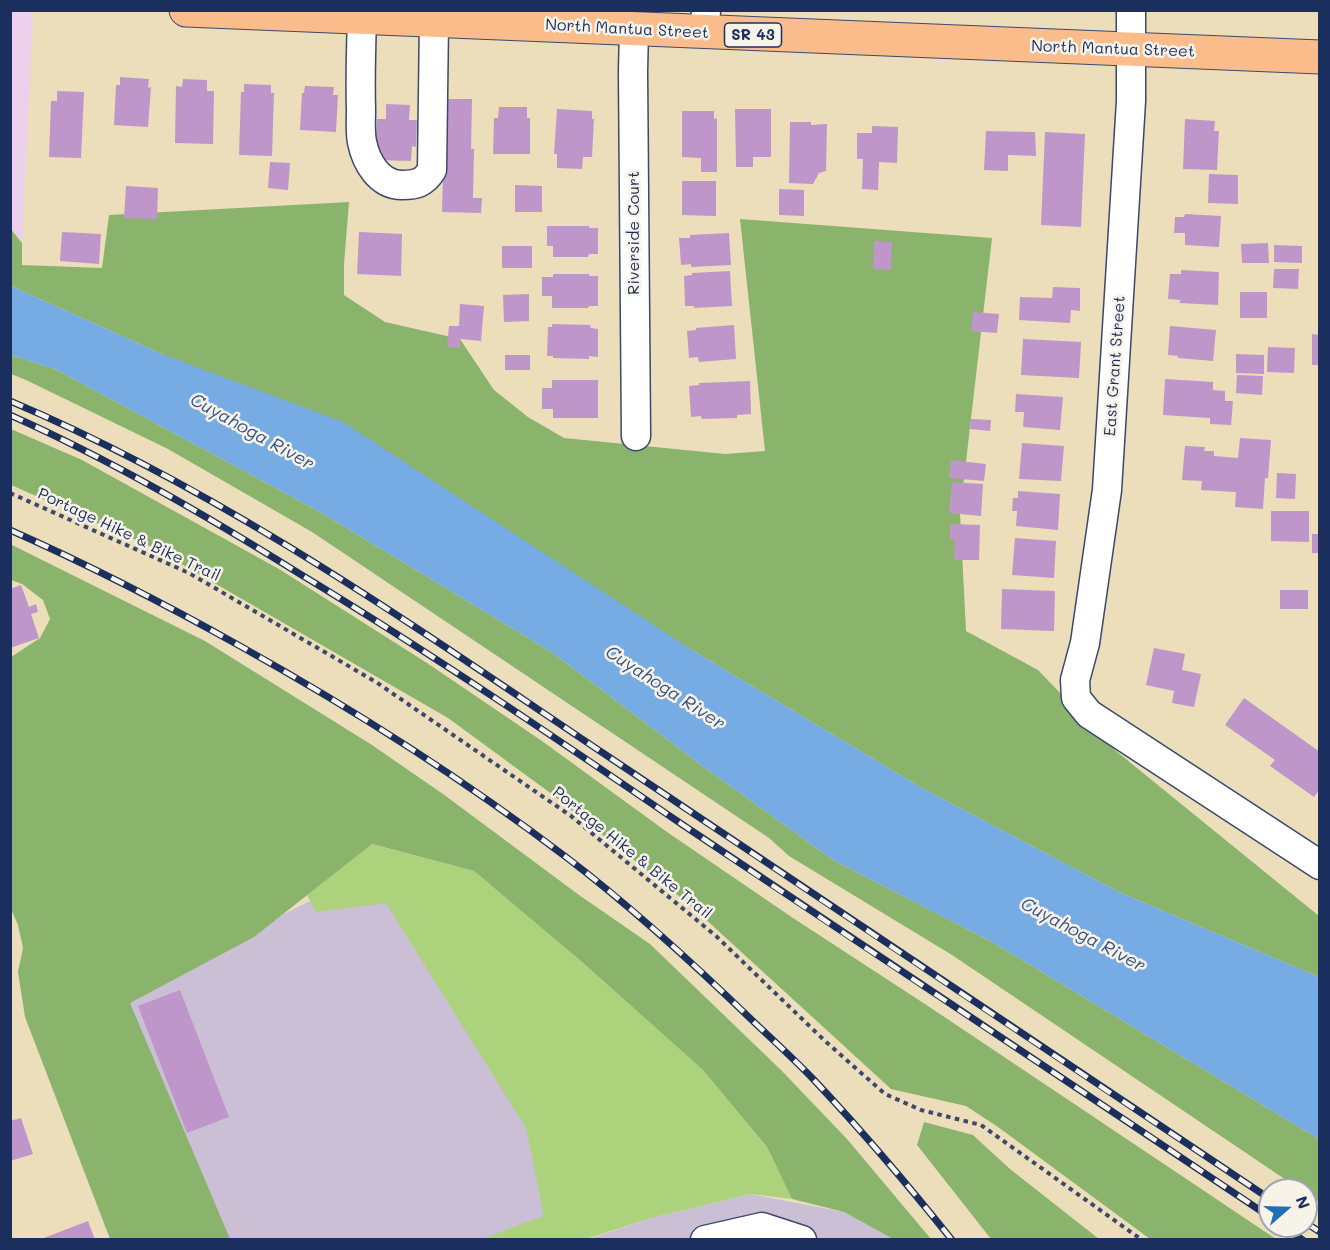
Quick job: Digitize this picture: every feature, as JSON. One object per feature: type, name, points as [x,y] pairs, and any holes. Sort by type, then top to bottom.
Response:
[{"type":"main road","name":"North Mantua Street","points":[[204,11],[634,30],[706,22],[1131,50],[1320,57]]},
{"type":"street","name":"East Grant Street","points":[[1131,10],[1131,100],[1107,490],[1087,632],[1075,680],[1076,698],[1089,714],[1320,865]]},
{"type":"street","points":[[362,17],[361,141],[375,172],[383,180],[395,185],[414,185],[426,180],[432,170],[434,21]]},
{"type":"street","name":"Riverside Court","points":[[634,30],[636,436]]},
{"type":"street","points":[[705,1239],[762,1227],[802,1239]]},
{"type":"path","name":"Portage Hike & Bike Trail","points":[[10,493],[189,573],[376,682],[571,816],[716,936],[825,1041],[885,1094],[921,1110],[981,1125],[1142,1239]]},
{"type":"shaded area","points":[[11,11],[33,11],[22,243],[11,228]]},
{"type":"shaded area","points":[[361,875],[420,891],[580,1239],[178,1239],[79,1018]]},
{"type":"shaded area","points":[[750,1194],[844,1212],[893,1239],[586,1240],[651,1218]]},
{"type":"green space","points":[[349,202],[344,295],[385,322],[460,339],[494,390],[528,417],[564,438],[725,454],[765,451],[740,219],[992,238],[960,513],[966,631],[1038,670],[1116,751],[1319,916],[1319,977],[1119,892],[922,788],[692,650],[162,354],[11,286],[10,228],[22,243],[22,265],[102,268],[109,215]]},
{"type":"green space","points":[[11,355],[55,369],[320,512],[553,653],[701,765],[833,860],[992,942],[1319,1139],[1319,1202],[1318,1178],[1283,1178],[952,955],[789,856],[769,838],[312,532],[168,449],[11,374]]},
{"type":"green space","points":[[11,429],[82,460],[279,569],[427,663],[793,918],[1258,1227],[1258,1238],[1276,1239],[1150,1239],[966,1106],[891,1089],[690,905],[549,792],[448,718],[152,547],[11,485]]},
{"type":"green space","points":[[10,544],[205,641],[372,745],[650,944],[781,1070],[847,1139],[931,1239],[893,1239],[844,1212],[792,1199],[767,1147],[703,1070],[582,962],[474,871],[372,844],[254,937],[130,1003],[230,1239],[110,1239],[25,1017],[18,972],[23,948],[18,925],[10,907],[11,657],[40,638],[50,619],[43,600],[22,584],[11,580]]},
{"type":"green space","points":[[371,844],[474,871],[582,962],[703,1070],[767,1147],[792,1199],[750,1194],[651,1218],[586,1239],[481,1239],[544,1216],[526,1128],[386,903],[316,912],[307,895]]},
{"type":"green space","points":[[924,1122],[973,1135],[1010,1169],[1099,1239],[991,1239],[917,1145]]},
{"type":"water","name":"Cuyahoga River","points":[[11,286],[162,354],[343,422],[692,650],[922,788],[1119,892],[1319,977],[1319,1139],[992,942],[833,860],[701,765],[553,653],[320,512],[55,369],[11,355]]},
{"type":"building","points":[[120,77],[149,79],[148,88],[151,87],[148,127],[114,125],[116,85],[120,85]]},
{"type":"building","points":[[183,79],[207,80],[207,91],[214,91],[213,144],[175,143],[176,86],[182,87]]},
{"type":"building","points":[[244,84],[271,85],[271,93],[274,93],[272,156],[239,155],[241,92],[244,92]]},
{"type":"building","points":[[305,86],[334,87],[333,95],[338,95],[336,132],[300,130],[302,93],[304,93]]},
{"type":"building","points":[[57,91],[84,92],[81,158],[49,157],[51,101],[57,101]]},
{"type":"building","points":[[445,99],[472,99],[473,198],[482,198],[481,213],[442,212]]},
{"type":"building","points":[[386,104],[410,105],[409,120],[417,120],[416,147],[412,146],[411,161],[375,160],[377,119],[386,119]]},
{"type":"building","points":[[499,107],[527,107],[527,118],[530,118],[530,154],[493,154],[494,118],[498,118]]},
{"type":"building","points":[[557,109],[592,111],[592,119],[594,119],[592,157],[583,157],[582,169],[557,168],[557,154],[554,154]]},
{"type":"building","points":[[735,109],[771,109],[771,157],[753,157],[753,167],[736,167]]},
{"type":"building","points":[[682,111],[714,111],[714,119],[717,118],[717,172],[701,172],[701,158],[682,157]]},
{"type":"building","points":[[1185,119],[1215,121],[1214,131],[1219,131],[1217,170],[1183,169]]},
{"type":"building","points":[[790,122],[811,122],[811,125],[827,124],[826,171],[819,173],[813,184],[789,183]]},
{"type":"building","points":[[872,126],[898,127],[897,163],[879,162],[878,190],[862,189],[863,159],[857,159],[857,133],[872,133]]},
{"type":"building","points":[[986,131],[1035,132],[1036,156],[1008,155],[1008,171],[984,170]]},
{"type":"building","points":[[1045,132],[1085,134],[1081,227],[1041,225]]},
{"type":"building","points":[[270,162],[290,163],[288,190],[268,188]]},
{"type":"building","points":[[1209,174],[1238,175],[1238,204],[1208,203]]},
{"type":"building","points":[[682,181],[716,181],[716,216],[682,215]]},
{"type":"building","points":[[515,185],[542,186],[542,212],[515,212]]},
{"type":"building","points":[[126,186],[158,188],[157,219],[124,218]]},
{"type":"building","points":[[779,189],[804,190],[804,216],[779,215]]},
{"type":"building","points":[[1185,214],[1221,216],[1219,247],[1185,245],[1185,233],[1174,233],[1175,217],[1184,217]]},
{"type":"building","points":[[547,226],[598,228],[598,254],[589,254],[588,257],[553,257],[553,246],[547,246]]},
{"type":"building","points":[[62,232],[101,234],[99,264],[60,261]]},
{"type":"building","points":[[359,232],[402,234],[401,276],[357,274]]},
{"type":"building","points":[[729,233],[731,265],[691,267],[691,264],[681,265],[679,238],[690,238],[690,235]]},
{"type":"building","points":[[874,241],[892,242],[891,270],[873,269]]},
{"type":"building","points":[[1268,243],[1269,263],[1242,263],[1241,244]]},
{"type":"building","points":[[1274,245],[1302,246],[1302,263],[1274,262]]},
{"type":"building","points":[[502,246],[532,246],[532,268],[502,268]]},
{"type":"building","points":[[1274,269],[1299,269],[1298,289],[1273,288]]},
{"type":"building","points":[[1181,270],[1219,272],[1218,305],[1179,303],[1181,300],[1168,299],[1170,274],[1181,274]]},
{"type":"building","points":[[730,271],[732,306],[694,308],[694,306],[685,306],[684,276],[692,275],[692,273]]},
{"type":"building","points":[[553,274],[598,276],[598,306],[552,308],[552,296],[542,296],[542,277],[553,277]]},
{"type":"building","points":[[1053,287],[1080,288],[1080,311],[1071,310],[1070,323],[1019,320],[1020,297],[1052,298]]},
{"type":"building","points":[[1240,292],[1267,292],[1267,318],[1240,318]]},
{"type":"building","points":[[529,294],[529,321],[504,322],[503,295]]},
{"type":"building","points":[[460,304],[484,306],[481,341],[460,339],[460,348],[447,347],[449,326],[459,326]]},
{"type":"building","points":[[973,312],[999,314],[997,333],[971,331]]},
{"type":"building","points":[[552,324],[590,325],[591,328],[598,329],[598,357],[589,356],[589,359],[547,356],[548,327],[552,327]]},
{"type":"building","points":[[734,325],[736,359],[699,362],[698,357],[689,358],[687,331],[696,330],[696,328]]},
{"type":"building","points":[[1170,326],[1216,330],[1213,361],[1168,355]]},
{"type":"building","points":[[1312,334],[1320,335],[1320,365],[1312,365]]},
{"type":"building","points":[[1023,339],[1081,342],[1079,378],[1021,375]]},
{"type":"building","points":[[1268,347],[1295,348],[1294,373],[1267,372]]},
{"type":"building","points":[[1236,354],[1264,355],[1264,374],[1236,373]]},
{"type":"building","points":[[505,355],[530,355],[530,370],[505,370]]},
{"type":"building","points":[[1237,375],[1263,376],[1262,395],[1236,393]]},
{"type":"building","points":[[1165,379],[1213,382],[1213,390],[1225,391],[1225,401],[1233,401],[1231,425],[1210,424],[1210,418],[1163,415]]},
{"type":"building","points":[[552,380],[598,380],[598,418],[553,418],[553,409],[542,409],[542,388],[552,388]]},
{"type":"building","points":[[750,381],[751,414],[737,415],[737,418],[691,417],[689,386],[699,385],[699,383]]},
{"type":"building","points":[[1016,394],[1063,397],[1060,430],[1023,427],[1024,412],[1015,412]]},
{"type":"building","points":[[971,419],[991,420],[990,431],[970,429]]},
{"type":"building","points":[[1240,438],[1271,440],[1263,509],[1235,507],[1236,492],[1201,490],[1202,481],[1182,480],[1185,446],[1205,447],[1204,451],[1214,451],[1214,456],[1238,458]]},
{"type":"building","points":[[1022,443],[1064,446],[1061,481],[1019,479]]},
{"type":"building","points":[[951,460],[986,464],[984,481],[949,478]]},
{"type":"building","points":[[1277,473],[1296,474],[1295,499],[1276,498]]},
{"type":"building","points":[[952,482],[983,484],[981,516],[949,513]]},
{"type":"building","points":[[1018,491],[1060,494],[1058,530],[1016,526],[1017,511],[1012,511],[1013,498],[1018,498]]},
{"type":"building","points":[[1271,511],[1309,511],[1309,542],[1271,541]]},
{"type":"building","points":[[950,524],[980,525],[979,560],[954,560],[955,540],[950,540]]},
{"type":"building","points":[[1312,534],[1320,534],[1320,553],[1312,553]]},
{"type":"building","points":[[1015,538],[1056,541],[1054,578],[1012,575]]},
{"type":"building","points":[[21,585],[29,607],[36,604],[38,612],[31,614],[39,638],[10,648],[10,589]]},
{"type":"building","points":[[1002,589],[1055,591],[1054,631],[1001,629]]},
{"type":"building","points":[[1280,590],[1308,590],[1308,609],[1280,609]]},
{"type":"building","points":[[1154,648],[1185,654],[1182,670],[1201,674],[1194,707],[1172,703],[1174,691],[1146,685]]},
{"type":"building","points":[[1244,698],[1320,752],[1320,789],[1314,797],[1270,766],[1275,760],[1225,725]]},
{"type":"building","points":[[180,990],[229,1117],[187,1133],[138,1006]]},
{"type":"building","points":[[21,1118],[33,1154],[10,1161],[10,1121]]},
{"type":"building","points":[[88,1221],[95,1240],[41,1240],[41,1239]]},
{"type":"railway","points":[[10,401],[166,476],[241,518],[388,609],[1258,1191]]},
{"type":"railway","points":[[10,415],[85,451],[194,510],[446,665],[1258,1209]]},
{"type":"railway","points":[[10,530],[155,600],[324,695],[407,746],[488,800],[566,857],[663,937],[800,1066],[868,1139],[952,1240]]}]
